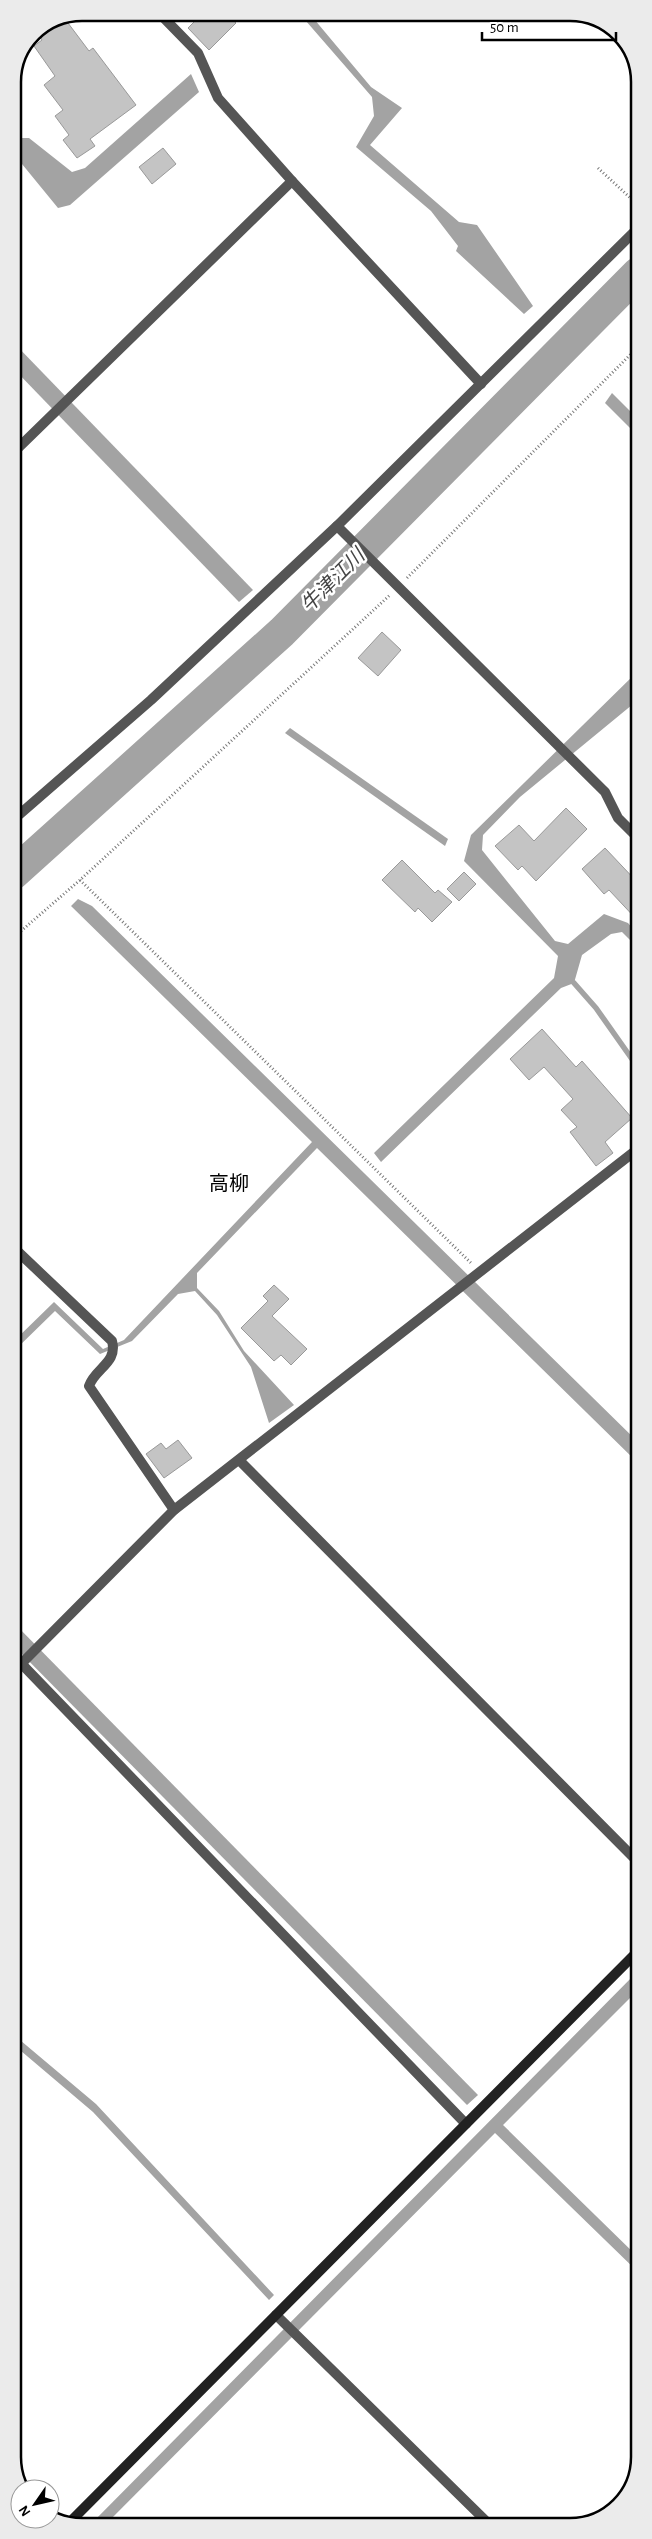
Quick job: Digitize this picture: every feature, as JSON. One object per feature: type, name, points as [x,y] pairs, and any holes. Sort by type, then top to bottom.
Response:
[{"type":"street","points":[[166,21],[198,53],[218,98],[292,181],[481,384]]},
{"type":"street","points":[[21,445],[292,181]]},
{"type":"street","points":[[21,810],[151,700],[337,526],[631,235]]},
{"type":"street","points":[[337,526],[606,792],[618,818],[631,832]]},
{"type":"street","points":[[466,2124],[22,1663],[174,1510],[631,1154]]},
{"type":"street","points":[[21,1255],[113,1346],[113,1356],[91,1380],[89,1386],[174,1510]]},
{"type":"street","points":[[239,1460],[631,1855]]},
{"type":"street","points":[[74,2518],[631,1958]]},
{"type":"street","points":[[276,2316],[483,2518]]},
{"type":"path","points":[[598,168],[631,199]]},
{"type":"path","points":[[21,931],[80,880],[398,588],[631,354]]},
{"type":"path","points":[[80,880],[477,1275]]},
{"type":"shaded area","points":[[306,21],[316,21],[371,87],[402,108],[370,145],[459,222],[477,225],[533,306],[524,314],[456,251],[458,246],[431,211],[356,147],[374,116],[372,97]]},
{"type":"shaded area","points":[[191,74],[199,92],[70,205],[58,208],[21,163],[21,138],[29,138],[72,172],[85,168]]},
{"type":"shaded area","points":[[21,350],[253,590],[239,602],[21,376]]},
{"type":"shaded area","points":[[612,393],[631,412],[631,429],[605,403]]},
{"type":"shaded area","points":[[631,678],[631,706],[520,797],[483,835],[482,850],[555,941],[568,944],[604,914],[628,923],[631,927],[631,941],[622,932],[611,934],[582,955],[574,983],[561,988],[381,1162],[374,1153],[554,978],[558,956],[464,861],[471,835]]},
{"type":"shaded area","points":[[290,728],[448,839],[445,846],[285,733]]},
{"type":"shaded area","points":[[78,899],[92,906],[631,1435],[631,1456],[317,1148],[197,1273],[197,1288],[219,1311],[244,1351],[294,1405],[269,1423],[251,1367],[217,1315],[195,1291],[178,1294],[132,1341],[100,1354],[55,1311],[21,1344],[21,1334],[54,1302],[103,1349],[124,1340],[312,1142],[71,906]]},
{"type":"shaded area","points":[[21,1630],[478,2095],[467,2105],[21,1653]]},
{"type":"shaded area","points":[[631,1978],[631,1997],[503,2125],[631,2250],[631,2265],[495,2133],[112,2518],[97,2518]]},
{"type":"shaded area","points":[[21,2041],[96,2104],[274,2295],[269,2300],[93,2112],[21,2051]]},
{"type":"building","points":[[195,21],[234,21],[236,23],[209,50],[188,28]]},
{"type":"building","points":[[68,23],[89,51],[93,48],[136,105],[90,139],[95,146],[77,158],[63,140],[69,135],[55,116],[63,110],[44,85],[55,76],[34,46],[42,40],[41,38],[48,32]]},
{"type":"building","points":[[163,148],[176,164],[152,184],[139,167]]},
{"type":"building","points":[[382,632],[401,650],[378,676],[358,658]]},
{"type":"building","points":[[566,808],[587,829],[536,881],[522,866],[518,870],[495,846],[519,825],[534,841]]},
{"type":"building","points":[[605,848],[631,876],[631,913],[609,890],[604,894],[582,869]]},
{"type":"building","points":[[402,860],[435,893],[438,890],[452,902],[432,922],[418,908],[415,912],[382,880]]},
{"type":"building","points":[[464,872],[476,884],[459,901],[447,889]]},
{"type":"building","points":[[542,1029],[576,1067],[582,1061],[631,1117],[605,1142],[613,1153],[596,1166],[570,1132],[577,1127],[561,1110],[573,1099],[544,1067],[529,1080],[510,1059]]},
{"type":"building","points":[[274,1285],[289,1299],[272,1316],[307,1349],[291,1365],[281,1355],[274,1361],[241,1328],[268,1301],[263,1296]]},
{"type":"building","points":[[178,1440],[192,1458],[164,1478],[146,1454],[161,1443],[166,1449]]},
{"type":"waterway","name":"牛津江川","points":[[21,867],[282,632],[631,280]]},
{"type":"waterway","points":[[574,983],[596,1008],[631,1058]]},
{"type":"district","name":"高柳","points":[[229,1184]]}]
